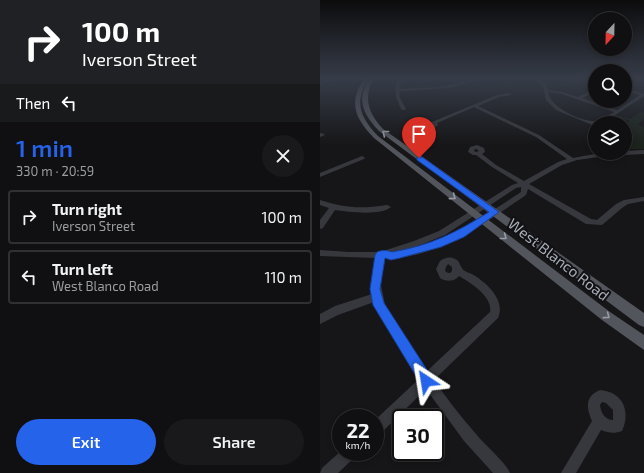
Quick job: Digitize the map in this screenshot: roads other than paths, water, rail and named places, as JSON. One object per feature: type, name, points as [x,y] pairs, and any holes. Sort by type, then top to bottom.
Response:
[{"type":"main road","name":"West Blanco Road","points":[[357,101],[357,106],[362,120],[369,130],[396,153],[606,316],[644,343]]},
{"type":"main road","name":"West Blanco Road","points":[[364,101],[369,116],[375,124],[413,154],[644,321]]},
{"type":"street","points":[[399,101],[404,109]]},
{"type":"street","points":[[433,123],[486,101]]},
{"type":"street","points":[[549,101],[568,114],[588,122]]},
{"type":"street","points":[[587,101],[617,111]]},
{"type":"street","points":[[475,106],[537,134],[553,144],[572,160]]},
{"type":"street","points":[[610,116],[622,108]]},
{"type":"street","points":[[632,152],[644,152]]},
{"type":"street","points":[[478,154],[487,162],[584,220],[592,223],[601,222],[614,210],[626,202],[644,199]]},
{"type":"street","points":[[503,473],[468,437],[426,381],[384,314],[376,297],[376,281],[383,254],[391,250],[429,239],[473,213],[514,186],[525,185],[553,167],[572,160],[588,157]]},
{"type":"street","points":[[320,175],[362,158]]},
{"type":"street","points":[[320,253],[349,256],[383,254],[391,256],[437,245],[461,234],[483,221],[524,192],[525,185]]},
{"type":"street","points":[[320,202],[334,206],[372,210],[387,206]]},
{"type":"street","points":[[320,226],[334,206]]},
{"type":"street","points":[[384,421],[492,319],[496,312],[494,300],[471,278],[457,271]]},
{"type":"street","points":[[320,319],[335,311],[376,297]]},
{"type":"street","points":[[568,473],[599,421]]},
{"type":"street","points":[[327,473],[340,461]]}]
